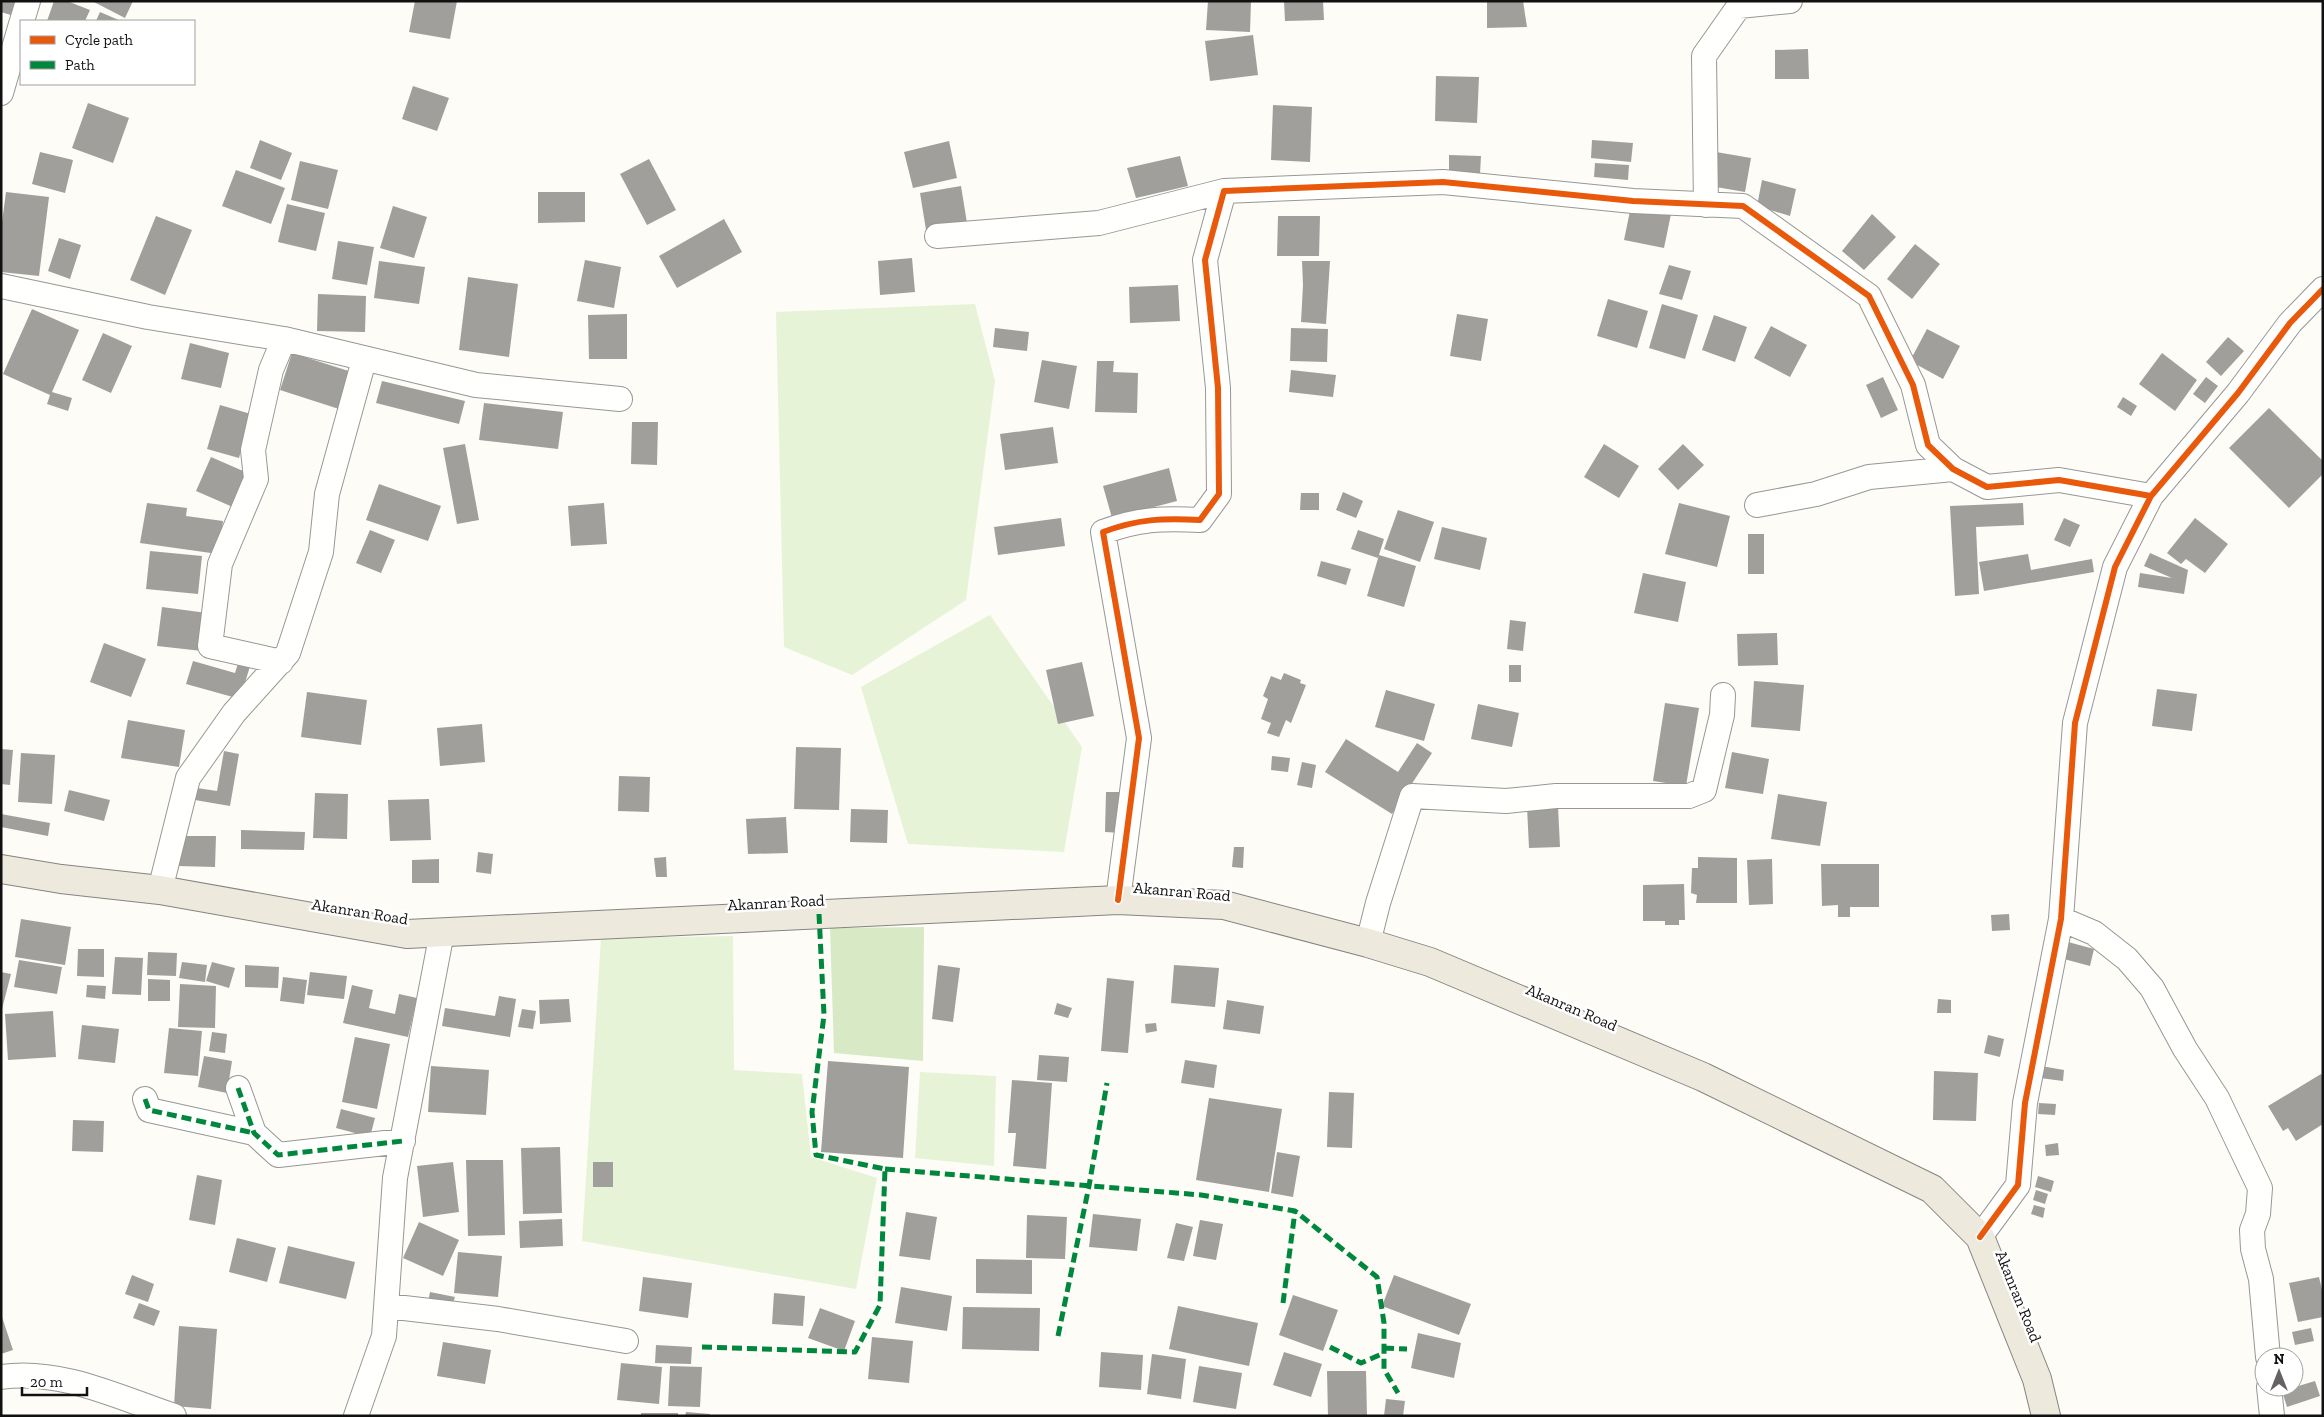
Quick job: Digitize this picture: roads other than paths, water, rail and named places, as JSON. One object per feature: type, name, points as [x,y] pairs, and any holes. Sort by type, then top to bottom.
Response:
[{"type":"main road","name":"Akanran Road","points":[[1,869],[61,879],[160,890],[407,934],[1118,900],[1224,905],[1368,942],[1430,962],[1703,1078],[1932,1189],[1980,1237],[2037,1379],[2046,1416]]},
{"type":"street","points":[[23,20],[28,1]]},
{"type":"street","points":[[1706,205],[1704,56],[1739,6],[1790,1]]},
{"type":"street","points":[[1,93],[20,29]]},
{"type":"street","points":[[937,236],[1099,223],[1224,191],[1443,182],[1633,201],[1743,206],[1870,296],[1913,385],[1928,445],[1952,469],[1987,487],[2059,480],[2151,496]]},
{"type":"street","points":[[1118,900],[1139,738],[1103,532],[1129,522],[1158,518],[1200,520],[1219,494],[1218,388],[1205,260],[1224,191]]},
{"type":"street","points":[[1,286],[148,317],[284,339],[364,360],[476,385],[620,399]]},
{"type":"street","points":[[1980,1237],[2018,1185],[2025,1103],[2061,919],[2075,723],[2115,567],[2151,496],[2238,393],[2290,323],[2318,301]]},
{"type":"street","points":[[281,662],[210,646],[220,564],[256,479],[253,450],[271,370],[284,339]]},
{"type":"street","points":[[160,890],[188,778],[234,713],[288,653],[321,552],[327,494],[364,360]]},
{"type":"street","points":[[1757,504],[1816,494],[1870,477],[1952,469]]},
{"type":"street","points":[[1368,942],[1412,796],[1506,801],[1556,796],[1689,796],[1704,790],[1722,715],[1723,695]]},
{"type":"street","points":[[2061,919],[2094,932],[2127,959],[2152,988],[2185,1049],[2216,1098],[2260,1188],[2258,1214],[2252,1230],[2261,1279],[2267,1347]]},
{"type":"street","points":[[356,1416],[384,1336],[396,1178],[442,932]]},
{"type":"street","points":[[238,1088],[254,1133],[278,1155],[403,1141]]},
{"type":"street","points":[[145,1099],[149,1110],[254,1133]]},
{"type":"street","points":[[386,1306],[498,1319],[626,1341]]},
{"type":"street","points":[[1,1377],[19,1374],[74,1382],[174,1416]]},
{"type":"street","points":[[2270,1397],[2272,1416]]}]
